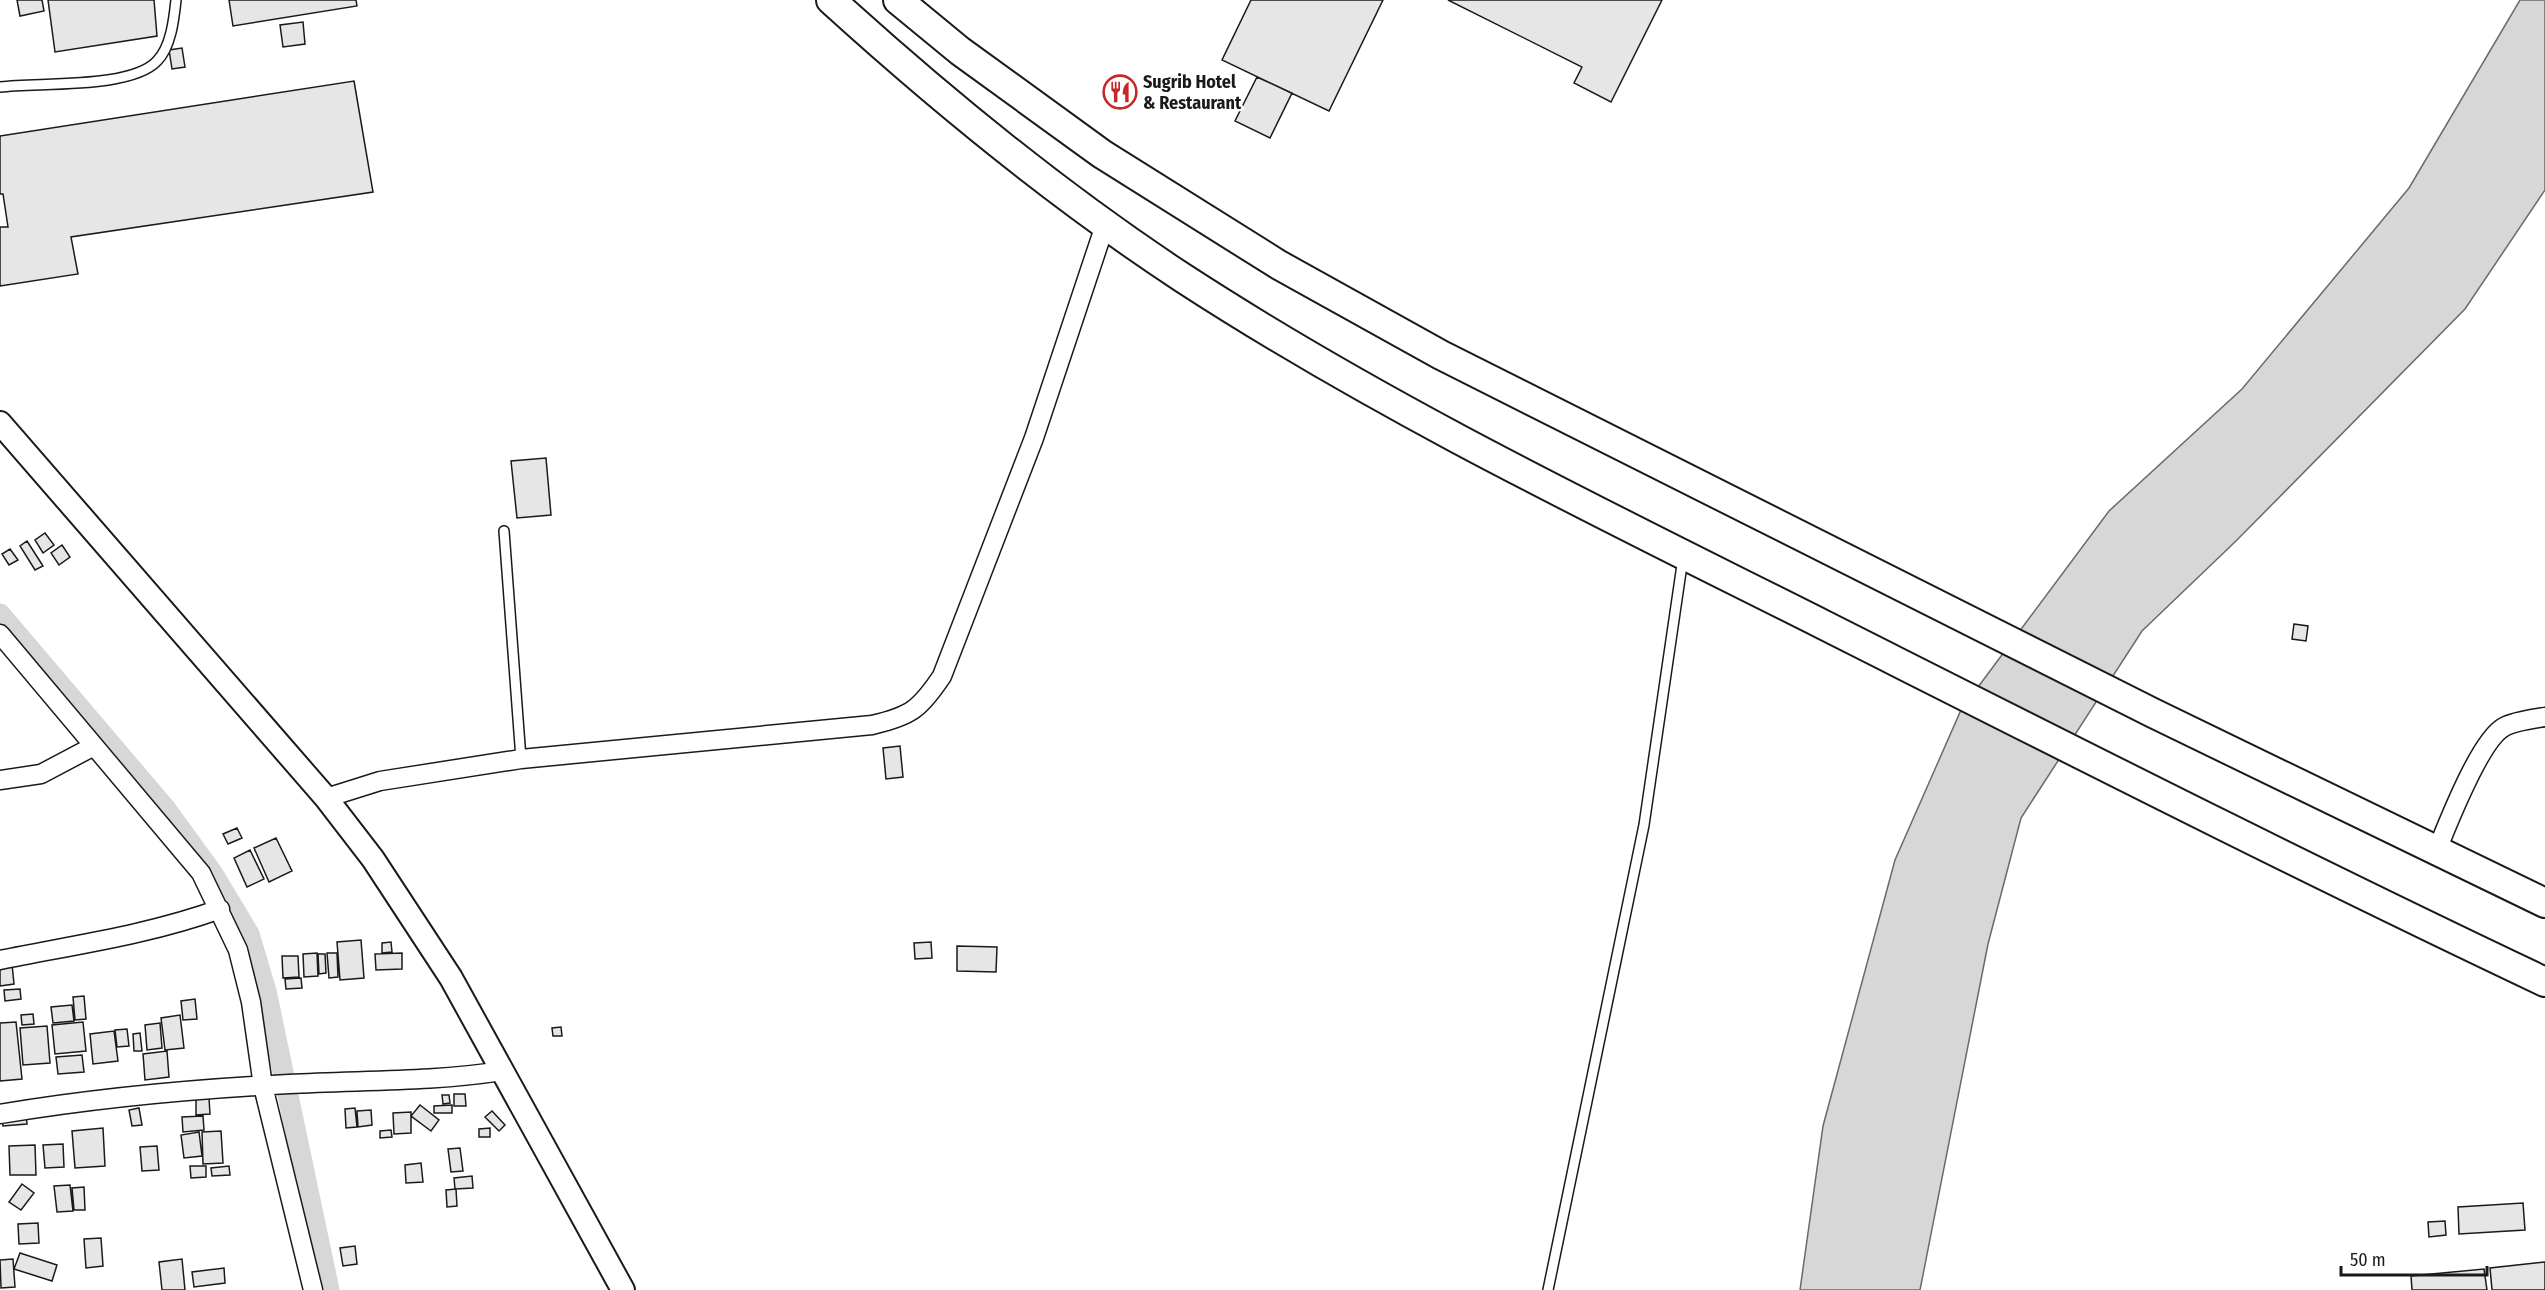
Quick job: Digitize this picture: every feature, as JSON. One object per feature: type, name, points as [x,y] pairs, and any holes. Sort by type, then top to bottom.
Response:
[{"type":"highway","points":[[831,0],[994,139],[1105,225],[1243,316],[1370,392],[1683,554],[2130,779],[2364,896],[2545,982]]},
{"type":"highway","points":[[898,0],[960,51],[1102,154],[1279,265],[1441,355],[2153,713],[2545,903]]},
{"type":"street","points":[[326,798],[380,781],[520,759],[872,725],[900,719],[925,702],[942,676],[1030,449],[1105,225]]},
{"type":"street","points":[[0,423],[326,798],[373,860],[451,978],[623,1290]]},
{"type":"street","points":[[0,634],[201,873],[220,909],[238,950],[251,1002],[263,1086],[313,1290]]},
{"type":"street","points":[[2436,850],[2482,751],[2503,727],[2545,717]]},
{"type":"street","points":[[0,780],[41,774],[94,746]]},
{"type":"street","points":[[0,960],[175,925],[220,909]]},
{"type":"street","points":[[0,1114],[72,1102],[263,1086],[470,1076],[502,1071]]},
{"type":"lane","points":[[0,87],[115,79],[147,70],[158,60],[167,43],[176,0]]},
{"type":"lane","points":[[504,531],[520,759]]},
{"type":"lane","points":[[1548,1290],[1644,825],[1683,554]]},
{"type":"shaded area","points":[[2520,0],[2545,0],[2545,190],[2465,309],[2237,540],[2142,631],[2021,818],[1988,944],[1920,1290],[1800,1290],[1823,1126],[1895,860],[1961,710],[2109,511],[2242,389],[2409,188]]},
{"type":"building","points":[[17,0],[42,0],[44,11],[20,16]]},
{"type":"building","points":[[48,0],[154,0],[157,36],[55,52]]},
{"type":"building","points":[[229,0],[356,0],[357,6],[233,26]]},
{"type":"building","points":[[1251,0],[1383,0],[1329,111],[1222,60]]},
{"type":"building","points":[[1448,0],[1662,0],[1611,102],[1574,83],[1582,67]]},
{"type":"building","points":[[303,22],[305,44],[283,47],[280,25]]},
{"type":"building","points":[[182,48],[185,67],[172,69],[169,50]]},
{"type":"building","points":[[1257,77],[1292,93],[1270,138],[1235,121]]},
{"type":"building","points":[[354,81],[373,192],[71,237],[78,274],[0,286],[0,227],[8,227],[3,194],[0,194],[0,136]]},
{"type":"building","points":[[546,458],[551,515],[517,518],[511,461]]},
{"type":"building","points":[[45,533],[54,545],[43,553],[35,540]]},
{"type":"building","points":[[27,541],[43,566],[35,570],[20,546]]},
{"type":"building","points":[[62,545],[70,557],[59,565],[51,553]]},
{"type":"building","points":[[10,549],[18,560],[9,565],[2,554]]},
{"type":"building","points":[[2294,624],[2308,626],[2306,641],[2292,639]]},
{"type":"building","points":[[900,746],[903,777],[886,779],[883,748]]},
{"type":"building","points":[[237,828],[242,838],[228,844],[223,834]]},
{"type":"building","points":[[276,838],[292,871],[269,882],[254,848]]},
{"type":"building","points":[[250,850],[264,879],[247,887],[234,858]]},
{"type":"building","points":[[361,940],[364,978],[340,980],[337,942]]},
{"type":"building","points":[[391,942],[392,952],[382,953],[382,943]]},
{"type":"building","points":[[931,942],[932,958],[915,959],[914,943]]},
{"type":"building","points":[[957,946],[997,947],[996,972],[957,971]]},
{"type":"building","points":[[317,953],[318,976],[304,977],[303,954]]},
{"type":"building","points":[[327,953],[337,953],[338,977],[329,978]]},
{"type":"building","points":[[402,953],[402,969],[376,970],[375,954]]},
{"type":"building","points":[[318,954],[325,954],[326,973],[319,974]]},
{"type":"building","points":[[282,956],[298,956],[299,977],[283,978]]},
{"type":"building","points":[[12,964],[14,984],[0,986],[0,965]]},
{"type":"building","points":[[301,978],[302,988],[286,989],[285,979]]},
{"type":"building","points":[[20,989],[21,999],[5,1001],[4,990]]},
{"type":"building","points":[[84,996],[86,1019],[75,1020],[73,997]]},
{"type":"building","points":[[195,999],[197,1019],[183,1020],[181,1001]]},
{"type":"building","points":[[72,1005],[74,1021],[53,1023],[51,1007]]},
{"type":"building","points":[[33,1014],[34,1024],[22,1025],[21,1015]]},
{"type":"building","points":[[180,1015],[184,1048],[165,1050],[161,1018]]},
{"type":"building","points":[[16,1022],[22,1079],[0,1081],[0,1023]]},
{"type":"building","points":[[83,1022],[86,1051],[55,1054],[52,1025]]},
{"type":"building","points":[[160,1023],[162,1048],[147,1050],[145,1025]]},
{"type":"building","points":[[47,1026],[50,1063],[23,1065],[20,1028]]},
{"type":"building","points":[[561,1027],[562,1036],[553,1036],[552,1028]]},
{"type":"building","points":[[127,1029],[129,1046],[117,1047],[115,1030]]},
{"type":"building","points":[[114,1031],[118,1061],[93,1064],[90,1034]]},
{"type":"building","points":[[140,1033],[142,1051],[134,1051],[133,1034]]},
{"type":"building","points":[[167,1051],[169,1077],[145,1080],[143,1054]]},
{"type":"building","points":[[82,1055],[84,1072],[58,1074],[56,1057]]},
{"type":"building","points":[[454,1094],[465,1094],[466,1106],[454,1106]]},
{"type":"building","points":[[442,1095],[449,1095],[450,1103],[443,1104]]},
{"type":"building","points":[[196,1098],[209,1098],[210,1114],[196,1115]]},
{"type":"building","points":[[420,1105],[439,1120],[431,1131],[411,1116]]},
{"type":"building","points":[[452,1105],[452,1113],[434,1113],[434,1106]]},
{"type":"building","points":[[139,1108],[142,1125],[132,1126],[129,1110]]},
{"type":"building","points":[[355,1108],[357,1127],[346,1128],[345,1109]]},
{"type":"building","points":[[371,1110],[372,1125],[358,1127],[357,1111]]},
{"type":"building","points":[[492,1111],[505,1125],[499,1131],[485,1117]]},
{"type":"building","points":[[411,1112],[411,1133],[394,1134],[393,1113]]},
{"type":"building","points":[[26,1115],[27,1124],[3,1126],[2,1117]]},
{"type":"building","points":[[203,1116],[204,1130],[183,1132],[182,1117]]},
{"type":"building","points":[[103,1128],[105,1166],[75,1168],[72,1131]]},
{"type":"building","points":[[490,1128],[490,1137],[479,1137],[479,1129]]},
{"type":"building","points":[[391,1130],[392,1137],[380,1138],[380,1131]]},
{"type":"building","points":[[221,1131],[223,1163],[203,1164],[202,1132]]},
{"type":"building","points":[[199,1132],[202,1156],[184,1158],[181,1135]]},
{"type":"building","points":[[63,1144],[64,1167],[45,1168],[43,1145]]},
{"type":"building","points":[[35,1145],[36,1175],[10,1175],[9,1146]]},
{"type":"building","points":[[157,1146],[159,1170],[142,1171],[140,1147]]},
{"type":"building","points":[[460,1148],[463,1171],[451,1172],[448,1149]]},
{"type":"building","points":[[421,1163],[423,1182],[406,1183],[405,1165]]},
{"type":"building","points":[[190,1166],[206,1166],[206,1177],[191,1178]]},
{"type":"building","points":[[229,1166],[230,1175],[212,1176],[211,1168]]},
{"type":"building","points":[[472,1176],[473,1188],[455,1189],[454,1178]]},
{"type":"building","points":[[22,1184],[34,1193],[21,1210],[9,1202]]},
{"type":"building","points":[[70,1185],[73,1211],[57,1212],[54,1186]]},
{"type":"building","points":[[84,1187],[85,1210],[74,1210],[72,1188]]},
{"type":"building","points":[[456,1189],[457,1206],[447,1207],[446,1190]]},
{"type":"building","points":[[2523,1203],[2525,1230],[2459,1234],[2458,1207]]},
{"type":"building","points":[[2445,1221],[2446,1235],[2429,1237],[2428,1222]]},
{"type":"building","points":[[38,1223],[39,1243],[19,1244],[18,1224]]},
{"type":"building","points":[[101,1238],[103,1266],[86,1268],[84,1239]]},
{"type":"building","points":[[355,1246],[357,1264],[343,1266],[340,1248]]},
{"type":"building","points":[[20,1253],[57,1265],[52,1281],[14,1269]]},
{"type":"building","points":[[13,1259],[15,1287],[1,1288],[0,1260]]},
{"type":"building","points":[[182,1259],[185,1290],[162,1290],[159,1262]]},
{"type":"building","points":[[2545,1262],[2545,1290],[2492,1290],[2490,1268]]},
{"type":"building","points":[[224,1268],[225,1283],[194,1287],[192,1272]]},
{"type":"building","points":[[2484,1269],[2487,1290],[2412,1290],[2411,1276]]},
{"type":"waterway","points":[[0,614],[165,808],[213,874],[249,934],[266,991],[329,1290]]},
{"type":"place","name":"Sugrib Hotel & Restaurant","points":[[1120,92]]}]
